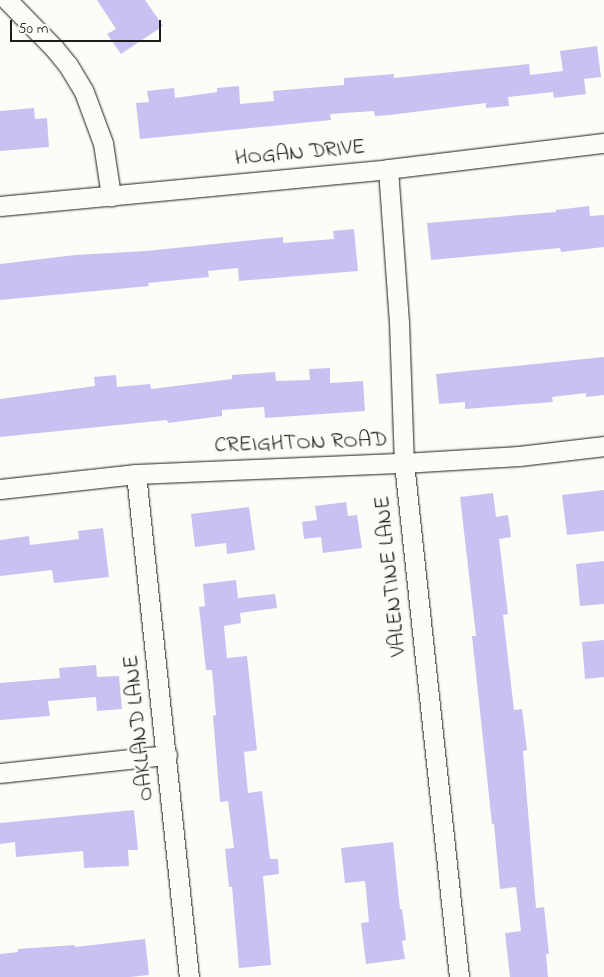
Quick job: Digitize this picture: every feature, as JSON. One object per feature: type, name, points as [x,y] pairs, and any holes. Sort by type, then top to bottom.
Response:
[{"type":"street","points":[[7,0],[54,48],[68,65],[84,92],[103,143],[111,196]]},
{"type":"street","name":"HOGAN DRIVE","points":[[0,206],[388,170],[604,144]]},
{"type":"street","name":"VALENTINE LANE","points":[[388,170],[399,322],[404,463],[459,977]]},
{"type":"street","name":"CREIGHTON ROAD","points":[[0,489],[136,474],[404,463],[519,456],[604,446]]},
{"type":"street","name":"OAKLAND LANE","points":[[136,474],[189,977]]},
{"type":"street","points":[[0,772],[167,755]]},
{"type":"building","points":[[97,0],[145,0],[163,26],[121,54],[107,34],[116,29]]},
{"type":"building","points":[[597,46],[601,77],[584,79],[586,94],[554,98],[553,92],[508,97],[509,106],[486,108],[486,103],[390,115],[375,116],[374,111],[330,114],[331,120],[140,139],[136,103],[149,102],[147,91],[174,88],[175,98],[217,92],[217,88],[239,86],[240,104],[274,101],[273,91],[344,85],[344,78],[394,74],[394,78],[529,64],[530,75],[563,71],[560,51]]},
{"type":"building","points":[[34,108],[35,119],[47,118],[49,147],[0,151],[0,111]]},
{"type":"building","points":[[589,206],[590,216],[604,215],[604,247],[561,252],[560,248],[431,260],[427,223],[556,212],[556,210]]},
{"type":"building","points":[[354,229],[358,271],[239,281],[238,268],[208,271],[209,277],[148,283],[149,286],[0,300],[0,264],[75,255],[146,251],[283,237],[283,243],[334,239],[333,231]]},
{"type":"building","points":[[604,357],[604,395],[586,397],[586,393],[552,397],[553,402],[465,409],[465,402],[439,404],[436,374]]},
{"type":"building","points":[[330,368],[330,383],[363,381],[365,411],[265,418],[264,407],[222,410],[222,416],[168,423],[167,420],[0,437],[0,399],[95,386],[94,377],[116,375],[117,387],[150,384],[151,389],[232,379],[232,375],[275,372],[276,381],[310,380],[309,369]]},
{"type":"building","points":[[604,490],[604,531],[567,535],[562,495]]},
{"type":"building","points":[[493,493],[496,517],[508,515],[511,537],[499,539],[508,614],[503,615],[514,710],[522,709],[527,750],[523,751],[536,908],[544,907],[549,954],[546,954],[548,977],[510,977],[505,933],[521,931],[516,887],[500,889],[494,824],[492,824],[472,636],[476,636],[460,497]]},
{"type":"building","points":[[346,502],[348,516],[357,515],[362,548],[323,553],[321,537],[304,539],[302,522],[317,520],[315,506]]},
{"type":"building","points":[[249,507],[255,550],[227,554],[226,543],[195,547],[191,514]]},
{"type":"building","points":[[103,528],[109,577],[54,583],[52,570],[0,576],[0,540],[29,536],[30,545],[79,539],[78,531]]},
{"type":"building","points":[[604,561],[604,604],[580,606],[576,564]]},
{"type":"building","points":[[236,580],[238,598],[275,594],[277,608],[240,613],[241,623],[224,626],[227,658],[247,656],[257,750],[244,752],[248,793],[262,791],[270,859],[278,859],[279,874],[263,876],[271,965],[239,968],[232,887],[229,887],[225,849],[234,848],[228,801],[220,802],[213,716],[216,715],[212,670],[206,670],[199,607],[205,606],[203,584]]},
{"type":"building","points":[[604,640],[604,677],[585,679],[582,642]]},
{"type":"building","points":[[96,665],[97,677],[119,676],[122,709],[97,711],[96,697],[48,701],[50,716],[0,720],[0,683],[60,678],[59,668]]},
{"type":"building","points":[[134,810],[138,850],[128,850],[129,866],[84,868],[83,851],[16,857],[15,842],[0,844],[0,823]]},
{"type":"building","points":[[393,842],[400,909],[402,909],[406,940],[402,941],[405,959],[366,964],[361,923],[369,922],[365,881],[345,883],[341,848]]},
{"type":"building","points":[[145,939],[149,975],[130,977],[0,977],[0,954],[18,952],[18,949],[75,945],[75,947]]}]
